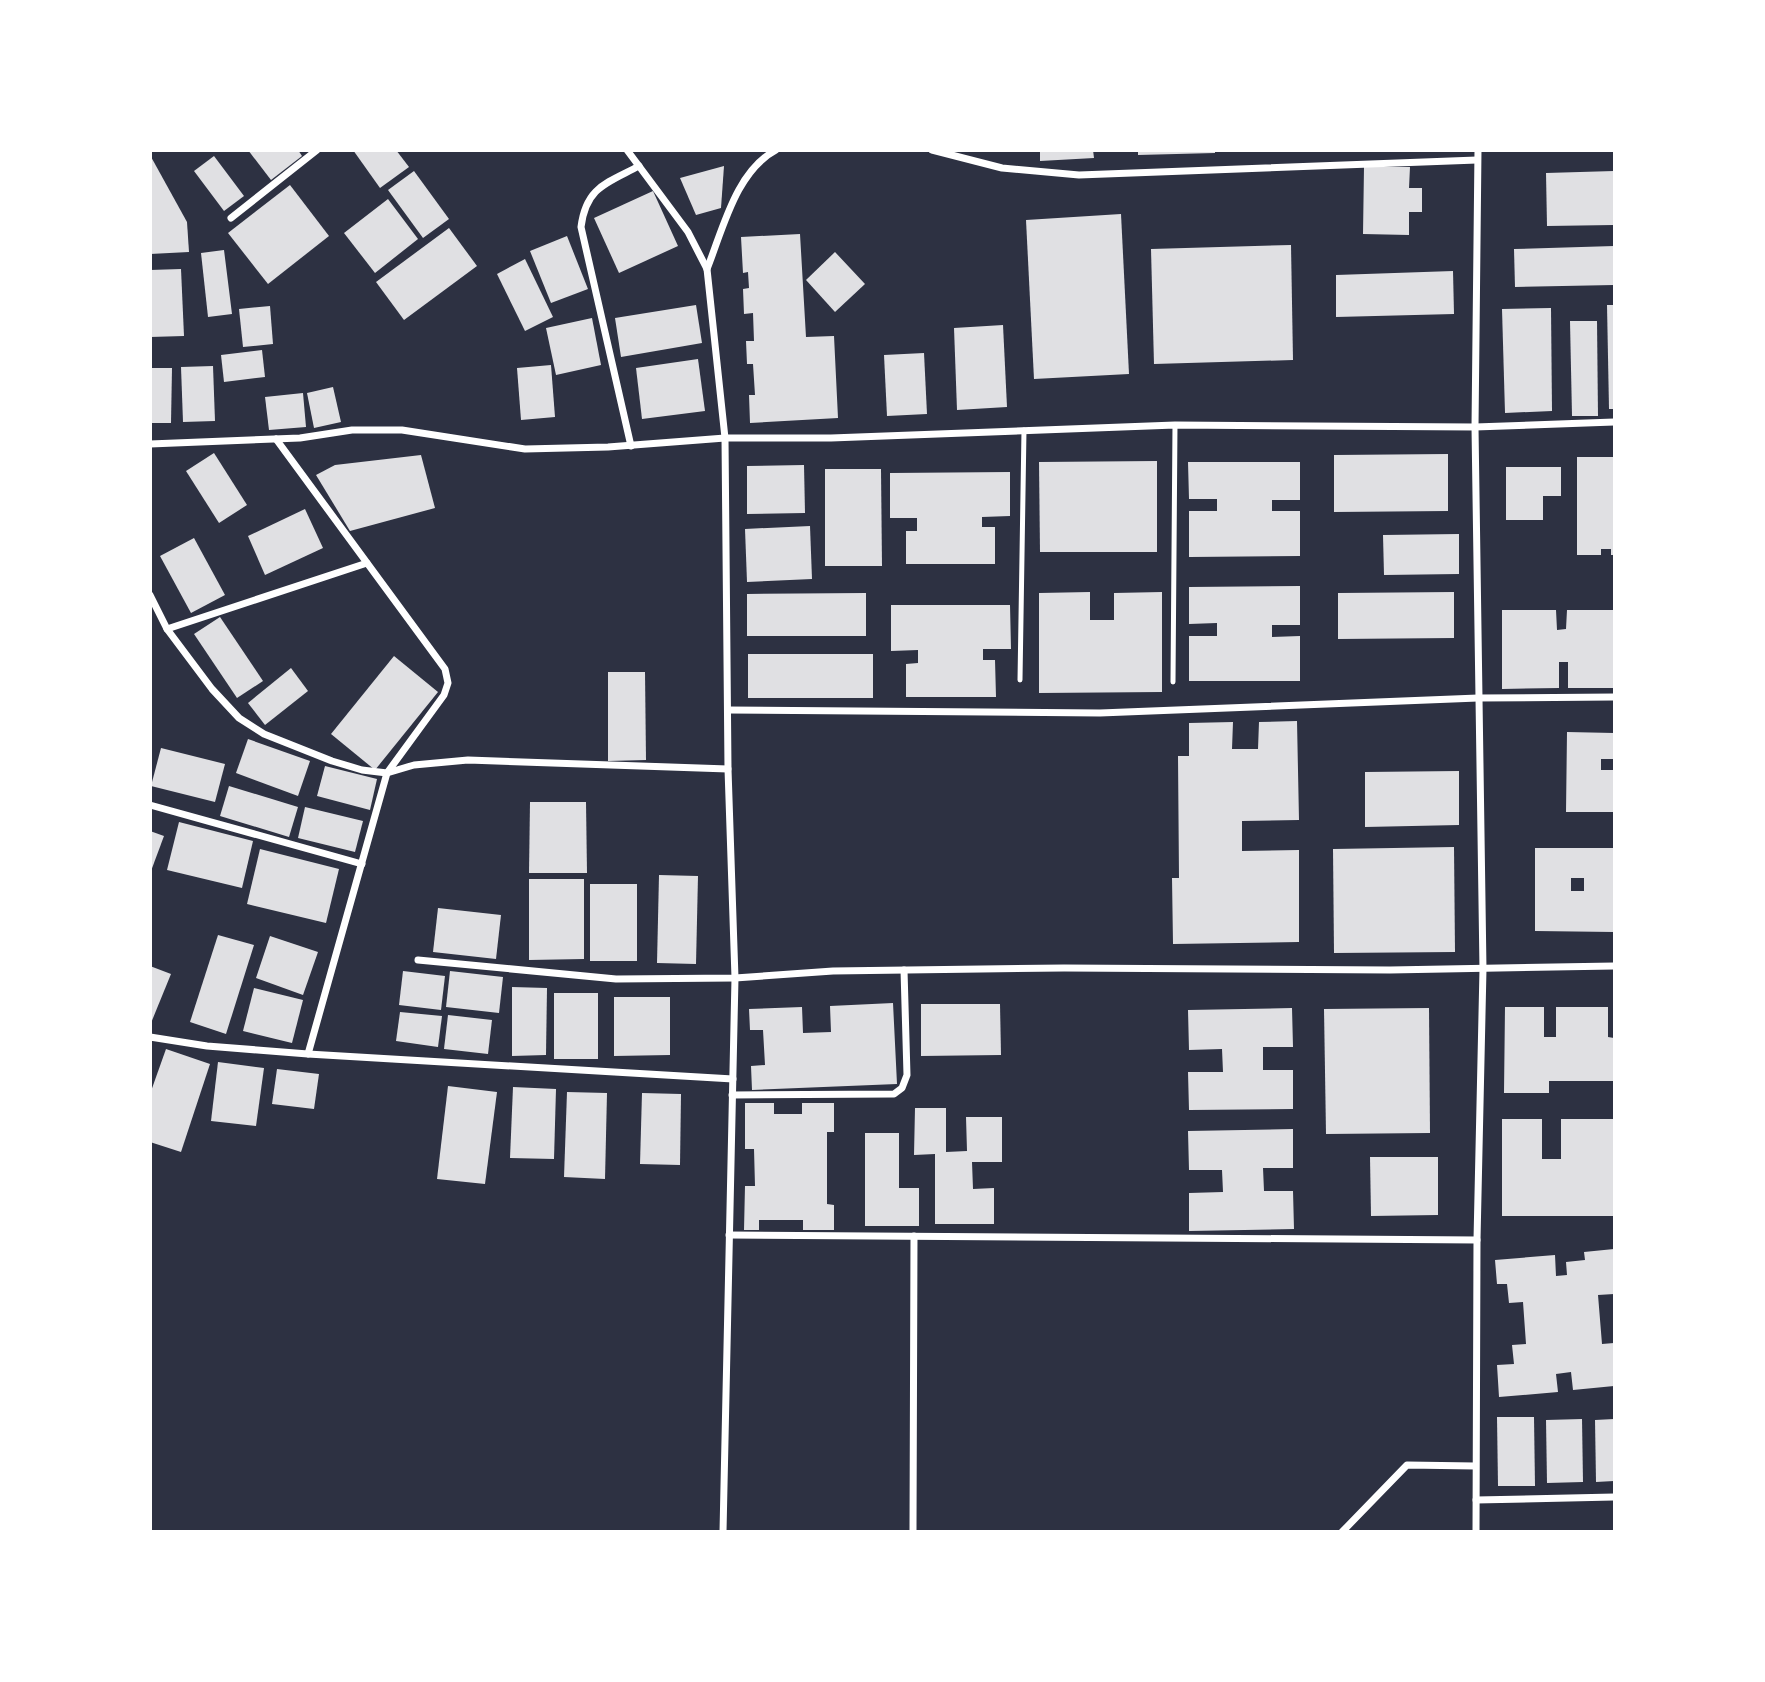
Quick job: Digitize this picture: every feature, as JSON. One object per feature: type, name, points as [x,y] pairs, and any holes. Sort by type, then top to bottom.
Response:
[{"type":"street","points":[[231,218],[317,150]]},
{"type":"street","points":[[627,150],[688,232],[707,269],[724,438],[728,769],[735,978],[723,1531]]},
{"type":"street","points":[[707,269],[745,178],[763,157],[776,150]]},
{"type":"street","points":[[932,150],[1002,168],[1079,174],[1477,160]]},
{"type":"street","points":[[1476,1531],[1477,1240],[1483,969],[1475,426],[1478,150]]},
{"type":"street","points":[[631,446],[581,228],[584,206],[600,187],[639,166]]},
{"type":"street","points":[[150,444],[276,439],[352,430],[402,430],[525,449],[631,446],[724,438],[831,438],[1175,425],[1475,426],[1615,422]]},
{"type":"street","points":[[276,439],[445,669],[448,683],[444,695],[387,773],[308,1054]]},
{"type":"street","points":[[167,629],[367,563]]},
{"type":"street","points":[[150,595],[167,629],[212,690],[239,718],[264,734],[332,761],[362,770],[387,773],[414,765],[468,760],[728,769]]},
{"type":"street","points":[[728,710],[1100,713],[1478,698],[1615,697]]},
{"type":"street","points":[[150,805],[362,864]]},
{"type":"street","points":[[418,960],[616,979],[735,978],[904,970],[1615,967]]},
{"type":"street","points":[[732,1096],[894,1094],[902,1088],[907,1075],[904,970]]},
{"type":"street","points":[[150,1037],[207,1046],[308,1054],[733,1079]]},
{"type":"street","points":[[729,1235],[1477,1240]]},
{"type":"street","points":[[913,1531],[914,1236]]},
{"type":"street","points":[[1342,1531],[1407,1465],[1475,1466]]},
{"type":"street","points":[[1476,1500],[1615,1497]]},
{"type":"lane","points":[[1173,682],[1175,425]]},
{"type":"lane","points":[[1020,680],[1024,430]]},
{"type":"building","points":[[248,150],[298,150],[302,156],[271,180]]},
{"type":"building","points":[[353,150],[396,150],[409,167],[380,188]]},
{"type":"building","points":[[1040,150],[1093,150],[1094,158],[1040,161]]},
{"type":"building","points":[[1138,150],[1215,150],[1215,153],[1138,155]]},
{"type":"building","points":[[150,155],[187,222],[189,252],[150,254]]},
{"type":"building","points":[[214,156],[244,196],[224,211],[194,171]]},
{"type":"building","points":[[724,166],[721,208],[696,215],[680,178]]},
{"type":"building","points":[[1364,167],[1410,167],[1409,188],[1422,188],[1422,212],[1409,212],[1409,235],[1363,234]]},
{"type":"building","points":[[414,171],[449,219],[423,238],[388,190]]},
{"type":"building","points":[[1614,171],[1614,225],[1547,226],[1546,173]]},
{"type":"building","points":[[290,185],[329,236],[268,284],[228,233]]},
{"type":"building","points":[[653,191],[678,246],[619,273],[594,218]]},
{"type":"building","points":[[388,199],[418,239],[375,273],[344,233]]},
{"type":"building","points":[[1121,214],[1129,374],[1034,379],[1026,220]]},
{"type":"building","points":[[449,228],[477,266],[404,320],[376,282]]},
{"type":"building","points":[[800,234],[806,337],[834,336],[838,418],[750,423],[749,395],[755,395],[753,364],[747,364],[746,341],[754,341],[753,313],[744,314],[743,289],[749,288],[748,272],[743,273],[741,237]]},
{"type":"building","points":[[567,236],[588,289],[551,303],[530,251]]},
{"type":"building","points":[[1291,245],[1293,360],[1154,364],[1151,249]]},
{"type":"building","points":[[1614,246],[1614,285],[1515,287],[1514,249]]},
{"type":"building","points":[[224,250],[232,314],[208,317],[201,253]]},
{"type":"building","points":[[835,252],[865,284],[835,312],[806,280]]},
{"type":"building","points":[[525,259],[553,317],[525,331],[497,274]]},
{"type":"building","points":[[181,269],[184,336],[150,337],[150,270]]},
{"type":"building","points":[[1453,271],[1454,314],[1336,317],[1336,275]]},
{"type":"building","points":[[696,305],[702,343],[621,357],[615,318]]},
{"type":"building","points":[[1607,305],[1614,305],[1614,409],[1609,409]]},
{"type":"building","points":[[270,306],[273,344],[243,347],[239,309]]},
{"type":"building","points":[[1551,308],[1552,411],[1505,413],[1502,309]]},
{"type":"building","points":[[592,318],[601,365],[556,375],[546,328]]},
{"type":"building","points":[[1570,321],[1597,321],[1598,416],[1572,416]]},
{"type":"building","points":[[1003,325],[1007,407],[957,410],[954,328]]},
{"type":"building","points":[[262,350],[265,377],[224,382],[221,355]]},
{"type":"building","points":[[924,353],[927,414],[887,416],[884,355]]},
{"type":"building","points":[[698,359],[705,411],[642,419],[636,368]]},
{"type":"building","points":[[551,365],[555,417],[521,420],[517,368]]},
{"type":"building","points":[[213,366],[215,421],[183,422],[181,367]]},
{"type":"building","points":[[150,368],[172,368],[171,423],[150,423]]},
{"type":"building","points":[[333,387],[341,422],[314,428],[307,393]]},
{"type":"building","points":[[303,393],[306,427],[269,430],[265,397]]},
{"type":"building","points":[[214,453],[247,505],[219,523],[186,471]]},
{"type":"building","points":[[1448,454],[1448,511],[1334,512],[1334,455]]},
{"type":"building","points":[[421,455],[435,508],[350,531],[316,475],[335,465]]},
{"type":"building","points":[[1577,457],[1614,457],[1614,555],[1611,555],[1611,549],[1601,549],[1601,555],[1577,555]]},
{"type":"building","points":[[1157,461],[1157,552],[1040,552],[1039,462]]},
{"type":"building","points":[[1188,462],[1300,462],[1300,500],[1272,500],[1272,511],[1300,511],[1300,556],[1189,557],[1189,511],[1217,511],[1217,499],[1189,499]]},
{"type":"building","points":[[804,465],[805,513],[747,514],[747,466]]},
{"type":"building","points":[[1506,467],[1561,467],[1561,496],[1543,496],[1543,520],[1506,520]]},
{"type":"building","points":[[825,469],[881,469],[882,566],[825,566]]},
{"type":"building","points":[[1010,472],[1010,516],[982,517],[982,527],[995,527],[995,564],[906,564],[906,531],[917,531],[917,518],[890,518],[890,473]]},
{"type":"building","points":[[305,509],[323,548],[265,575],[248,536]]},
{"type":"building","points":[[810,526],[812,579],[747,582],[745,529]]},
{"type":"building","points":[[1459,534],[1459,574],[1384,575],[1383,535]]},
{"type":"building","points":[[194,538],[225,595],[191,613],[160,556]]},
{"type":"building","points":[[1300,586],[1300,625],[1272,625],[1272,637],[1300,636],[1300,681],[1189,681],[1189,636],[1217,636],[1217,623],[1189,624],[1189,587]]},
{"type":"building","points":[[1090,592],[1090,620],[1114,620],[1114,593],[1162,592],[1162,692],[1039,693],[1039,593]]},
{"type":"building","points":[[1454,592],[1454,638],[1338,639],[1338,593]]},
{"type":"building","points":[[866,593],[866,636],[747,636],[747,594]]},
{"type":"building","points":[[891,605],[1010,605],[1011,649],[983,649],[983,660],[995,660],[996,697],[906,697],[906,664],[918,663],[918,650],[891,651]]},
{"type":"building","points":[[1502,610],[1556,610],[1557,630],[1566,629],[1567,610],[1614,610],[1614,688],[1568,688],[1568,662],[1559,662],[1559,688],[1502,689]]},
{"type":"building","points":[[220,617],[263,681],[237,698],[194,634]]},
{"type":"building","points":[[748,654],[873,654],[873,698],[748,698]]},
{"type":"building","points":[[394,656],[438,692],[375,770],[331,734]]},
{"type":"building","points":[[291,668],[308,691],[265,725],[248,703]]},
{"type":"building","points":[[608,672],[645,672],[646,760],[608,761]]},
{"type":"building","points":[[1297,721],[1299,820],[1242,821],[1242,851],[1299,850],[1299,942],[1173,944],[1172,878],[1179,878],[1178,756],[1189,756],[1189,723],[1233,722],[1232,749],[1258,749],[1259,722]]},
{"type":"building","points":[[1567,732],[1614,733],[1614,759],[1601,759],[1601,770],[1614,770],[1614,812],[1566,812]]},
{"type":"building","points":[[248,739],[310,761],[298,796],[236,773]]},
{"type":"building","points":[[161,748],[225,764],[215,802],[151,786]]},
{"type":"building","points":[[325,766],[377,779],[370,810],[317,796]]},
{"type":"building","points":[[1459,771],[1459,825],[1365,827],[1365,772]]},
{"type":"building","points":[[229,786],[298,807],[289,837],[220,816]]},
{"type":"building","points":[[530,802],[586,802],[587,873],[529,873]]},
{"type":"building","points":[[305,807],[363,821],[355,852],[298,838]]},
{"type":"building","points":[[179,822],[253,841],[242,888],[167,870]]},
{"type":"building","points":[[150,831],[164,836],[151,871],[150,871]]},
{"type":"building","points":[[1454,847],[1455,952],[1334,953],[1333,849]]},
{"type":"building","points":[[1535,848],[1614,848],[1614,932],[1535,931]],"holes":[[[1571,878],[1584,878],[1584,891],[1571,891]]]},
{"type":"building","points":[[260,849],[339,869],[326,923],[247,904]]},
{"type":"building","points":[[659,875],[698,876],[696,964],[657,963]]},
{"type":"building","points":[[529,879],[584,879],[584,959],[529,960]]},
{"type":"building","points":[[590,884],[637,884],[637,961],[590,961]]},
{"type":"building","points":[[438,908],[501,915],[496,959],[433,952]]},
{"type":"building","points":[[218,935],[254,945],[226,1034],[190,1022]]},
{"type":"building","points":[[270,936],[318,952],[303,995],[256,978]]},
{"type":"building","points":[[150,966],[171,974],[151,1023],[150,1023]]},
{"type":"building","points":[[403,971],[445,976],[441,1010],[399,1005]]},
{"type":"building","points":[[450,971],[503,977],[499,1013],[446,1007]]},
{"type":"building","points":[[512,987],[547,988],[546,1055],[512,1056]]},
{"type":"building","points":[[254,988],[303,1000],[292,1043],[243,1031]]},
{"type":"building","points":[[554,993],[598,993],[598,1059],[554,1059]]},
{"type":"building","points":[[614,997],[670,997],[670,1055],[614,1056]]},
{"type":"building","points":[[893,1003],[897,1084],[752,1090],[751,1066],[765,1065],[763,1030],[750,1030],[749,1009],[802,1007],[803,1033],[831,1032],[830,1006]]},
{"type":"building","points":[[921,1004],[1000,1004],[1001,1055],[921,1056]]},
{"type":"building","points":[[1505,1007],[1544,1007],[1544,1037],[1556,1037],[1556,1007],[1608,1007],[1608,1037],[1614,1038],[1614,1081],[1549,1081],[1549,1093],[1504,1093]]},
{"type":"building","points":[[1292,1008],[1293,1047],[1263,1047],[1263,1070],[1293,1070],[1293,1109],[1189,1110],[1188,1072],[1223,1072],[1222,1049],[1189,1050],[1188,1010]]},
{"type":"building","points":[[1429,1008],[1430,1133],[1326,1134],[1324,1009]]},
{"type":"building","points":[[400,1012],[442,1016],[438,1047],[396,1041]]},
{"type":"building","points":[[448,1015],[492,1020],[488,1054],[444,1049]]},
{"type":"building","points":[[166,1049],[210,1064],[181,1152],[150,1142],[150,1094]]},
{"type":"building","points":[[218,1062],[264,1068],[256,1126],[211,1121]]},
{"type":"building","points":[[277,1069],[319,1074],[314,1109],[272,1104]]},
{"type":"building","points":[[448,1086],[497,1092],[485,1184],[437,1179]]},
{"type":"building","points":[[513,1087],[556,1089],[554,1159],[510,1158]]},
{"type":"building","points":[[567,1092],[607,1093],[605,1179],[564,1177]]},
{"type":"building","points":[[642,1093],[681,1094],[680,1165],[640,1164]]},
{"type":"building","points":[[745,1103],[774,1103],[774,1114],[802,1114],[802,1103],[834,1103],[834,1132],[827,1132],[827,1204],[834,1205],[834,1230],[803,1230],[803,1220],[759,1220],[759,1230],[744,1230],[745,1186],[755,1186],[754,1149],[745,1149]]},
{"type":"building","points":[[915,1108],[946,1108],[946,1152],[967,1151],[966,1117],[1002,1117],[1002,1162],[972,1162],[973,1189],[994,1188],[994,1224],[935,1224],[935,1154],[914,1155]]},
{"type":"building","points":[[1502,1119],[1542,1119],[1542,1159],[1561,1159],[1561,1119],[1614,1119],[1614,1216],[1502,1216]]},
{"type":"building","points":[[1293,1129],[1293,1168],[1263,1168],[1264,1191],[1293,1191],[1294,1229],[1189,1231],[1189,1193],[1223,1192],[1222,1170],[1189,1170],[1188,1131]]},
{"type":"building","points":[[865,1133],[899,1133],[899,1188],[919,1188],[919,1226],[865,1226]]},
{"type":"building","points":[[1370,1157],[1438,1157],[1438,1215],[1371,1216]]},
{"type":"building","points":[[1614,1249],[1614,1294],[1598,1295],[1602,1344],[1614,1343],[1614,1386],[1573,1390],[1571,1372],[1556,1374],[1558,1392],[1499,1397],[1497,1365],[1514,1364],[1512,1345],[1526,1344],[1523,1302],[1509,1303],[1507,1284],[1497,1284],[1495,1260],[1555,1255],[1556,1276],[1567,1275],[1566,1262],[1585,1260],[1584,1252]]},
{"type":"building","points":[[1497,1417],[1534,1417],[1535,1486],[1498,1486]]},
{"type":"building","points":[[1582,1419],[1583,1482],[1547,1483],[1546,1420]]},
{"type":"building","points":[[1614,1419],[1614,1481],[1596,1482],[1595,1420]]}]
